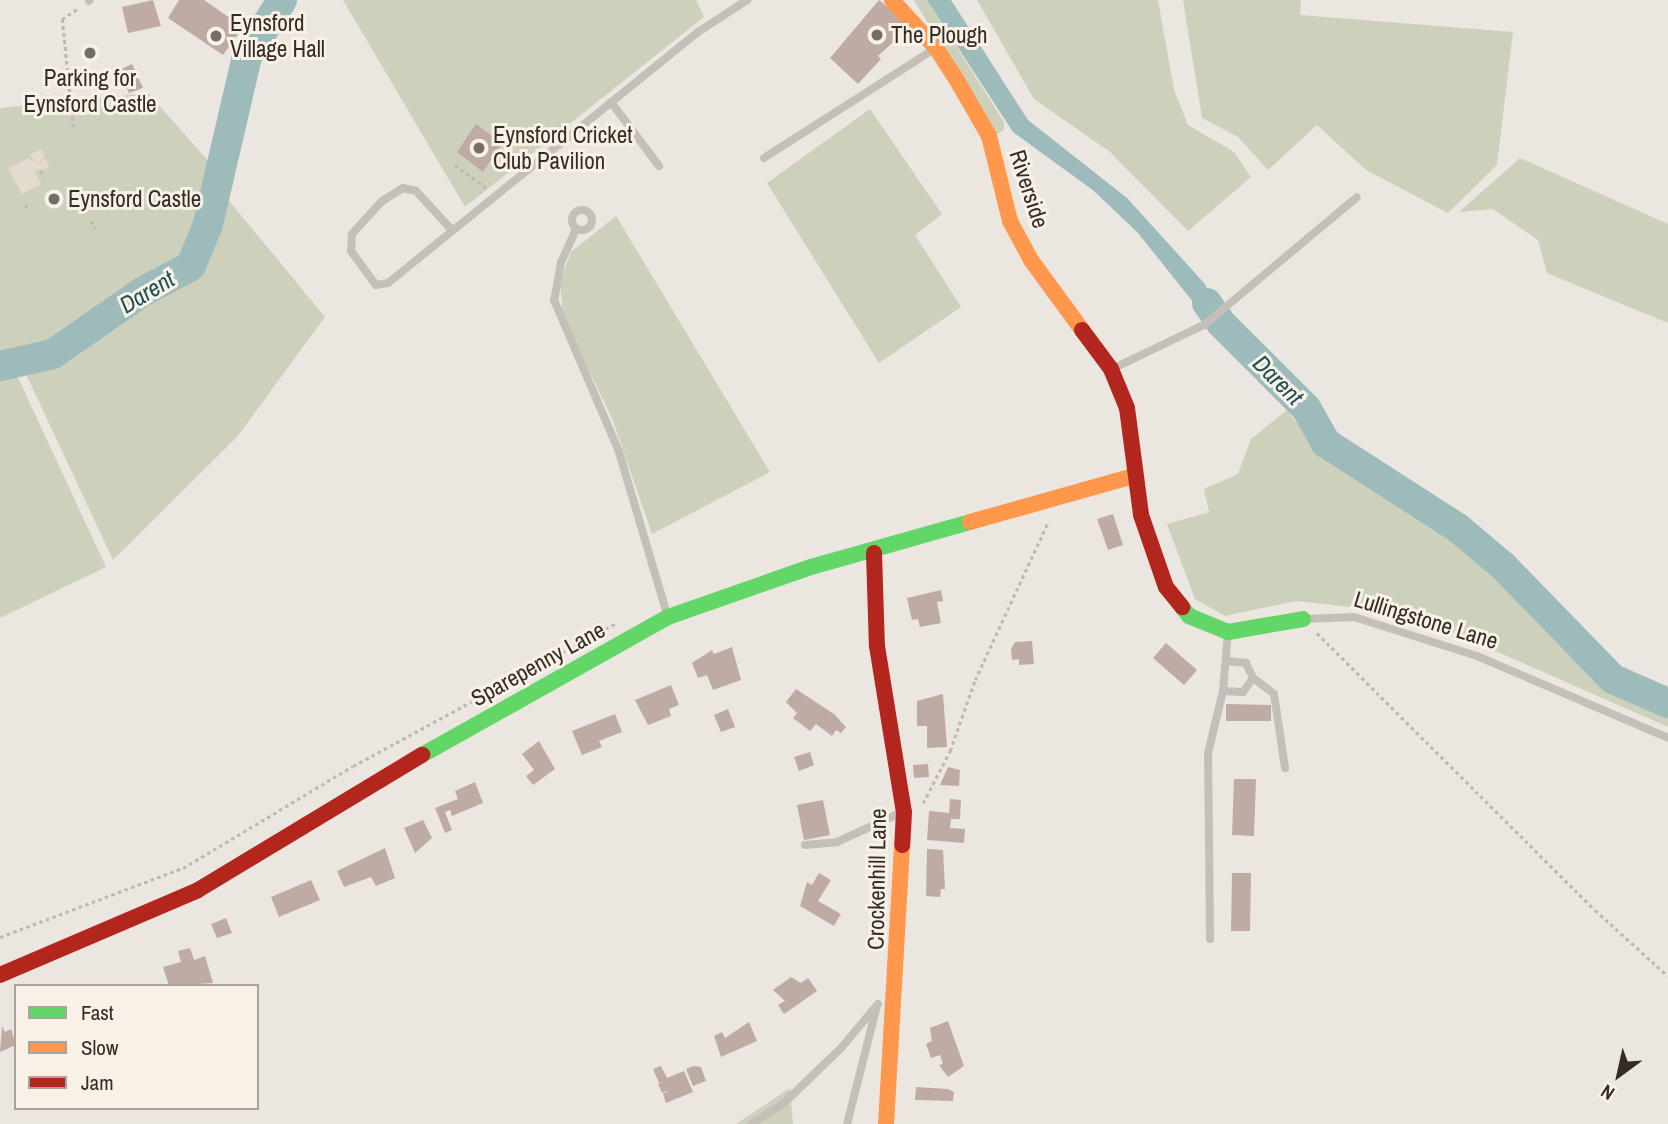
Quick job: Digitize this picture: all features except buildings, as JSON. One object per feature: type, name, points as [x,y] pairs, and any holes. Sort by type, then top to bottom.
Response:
[{"type":"street","name":"Riverside","points":[[892,0],[936,48],[989,136],[1010,221],[1031,260],[1111,369],[1127,408],[1134,477]]},
{"type":"street","name":"Sparepenny Lane","points":[[0,975],[198,890],[384,776],[668,617],[811,567],[874,553],[1058,497],[1134,477]]},
{"type":"street","points":[[1134,477],[1154,559],[1166,587],[1189,616],[1228,632]]},
{"type":"street","name":"Crockenhill Lane","points":[[874,553],[877,646],[904,810],[895,989],[887,1057],[886,1124]]},
{"type":"street","name":"Lullingstone Lane","points":[[1228,632],[1303,619]]},
{"type":"lane","points":[[451,229],[416,191],[403,188],[382,201],[352,234],[352,251],[376,285],[388,283],[451,229],[698,32],[747,0]]},
{"type":"lane","points":[[764,158],[936,48]]},
{"type":"lane","points":[[611,102],[659,166]]},
{"type":"lane","points":[[1111,369],[1204,325],[1357,197]]},
{"type":"lane","points":[[576,229],[561,262],[554,300],[619,452],[668,617]]},
{"type":"lane","name":"Lullingstone Lane","points":[[1303,619],[1354,617],[1477,656],[1668,738]]},
{"type":"lane","points":[[1210,939],[1208,753],[1223,691],[1228,632]]},
{"type":"lane","points":[[1226,661],[1246,663],[1253,678],[1274,694],[1285,768]]},
{"type":"lane","points":[[1223,691],[1243,692],[1253,678]]},
{"type":"lane","points":[[805,845],[837,842],[904,810]]},
{"type":"lane","points":[[751,1124],[782,1104],[832,1057],[878,1004],[895,989]]},
{"type":"lane","points":[[847,1124],[878,1004]]},
{"type":"path","points":[[73,127],[62,19],[90,1]]},
{"type":"path","points":[[455,165],[480,186],[500,192]]},
{"type":"path","points":[[25,205],[30,208]]},
{"type":"path","points":[[91,221],[96,229]]},
{"type":"path","points":[[904,810],[926,801],[1058,497]]},
{"type":"path","points":[[1303,619],[1595,910],[1668,976]]},
{"type":"path","points":[[0,937],[183,868],[353,766],[570,645],[623,621]]},
{"type":"green space","points":[[343,0],[696,0],[704,17],[465,207]]},
{"type":"green space","points":[[914,0],[927,0],[1004,122],[1004,130],[995,135]]},
{"type":"green space","points":[[977,0],[1158,0],[1174,90],[1188,125],[1234,152],[1251,177],[1188,231],[1110,152],[1034,99]]},
{"type":"green space","points":[[1183,0],[1301,0],[1300,15],[1513,32],[1497,165],[1448,213],[1366,170],[1317,125],[1268,170],[1238,137],[1202,118]]},
{"type":"green space","points":[[148,93],[212,165],[201,225],[186,262],[137,287],[49,349],[0,359],[0,108]]},
{"type":"green space","points":[[870,109],[942,214],[915,235],[961,307],[879,363],[767,183]]},
{"type":"green space","points":[[1520,158],[1668,224],[1668,323],[1547,273],[1538,240],[1493,209],[1459,212]]},
{"type":"green space","points":[[221,191],[325,317],[237,437],[113,560],[24,370],[53,363],[149,294],[193,272],[214,225]]},
{"type":"green space","points":[[616,216],[770,472],[652,534],[612,418],[563,317],[560,281],[571,252]]},
{"type":"green space","points":[[15,371],[106,567],[0,618],[0,375]]},
{"type":"green space","points":[[1287,410],[1322,456],[1452,534],[1599,686],[1668,715],[1668,727],[1450,631],[1360,608],[1296,601],[1225,616],[1195,599],[1167,524],[1209,512],[1204,489],[1238,474],[1251,439]]},
{"type":"green space","points":[[790,1088],[793,1124],[736,1124]]},
{"type":"shaded area","points":[[41,149],[45,157],[38,163],[46,159],[49,168],[35,170],[41,184],[22,194],[8,168],[29,158],[36,165],[30,155]]},
{"type":"water","points":[[927,0],[951,0],[1028,120],[1127,198],[1205,284],[1216,307],[1239,329],[1227,337],[1213,327],[1138,233],[1094,191],[1013,132]]},
{"type":"waterway","name":"Darent","points":[[0,366],[53,354],[142,292],[191,266],[208,224],[247,56],[282,0]]},
{"type":"waterway","name":"Darent","points":[[1207,303],[1221,323],[1306,408],[1326,443],[1458,528],[1503,566],[1613,679],[1668,703]]},
{"type":"traffic: fast","points":[[422,755],[668,617],[811,567],[970,522]]},
{"type":"traffic: fast","points":[[1182,607],[1189,616],[1228,632],[1303,619]]},
{"type":"traffic: slow","points":[[892,0],[936,48],[989,136],[1010,221],[1031,260],[1082,330]]},
{"type":"traffic: slow","points":[[970,522],[1134,476]]},
{"type":"traffic: slow","points":[[886,1124],[902,845]]},
{"type":"traffic: jam","points":[[1082,330],[1111,369],[1127,408],[1141,515],[1166,587],[1182,607]]},
{"type":"traffic: jam","points":[[874,553],[877,646],[904,812],[902,845]]},
{"type":"traffic: jam","points":[[0,975],[198,890],[422,755]]},
{"type":"place","name":"The Plough","points":[[877,35]]},
{"type":"place","name":"Eynsford Village Hall","points":[[216,36]]},
{"type":"place","name":"Parking for Eynsford Castle","points":[[90,53]]},
{"type":"place","name":"Eynsford Cricket Club Pavilion","points":[[479,148]]},
{"type":"place","name":"Eynsford Castle","points":[[54,199]]}]
